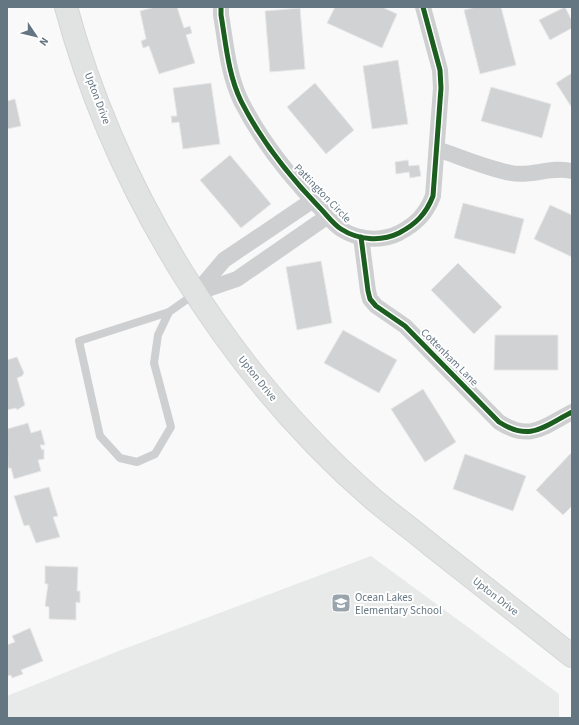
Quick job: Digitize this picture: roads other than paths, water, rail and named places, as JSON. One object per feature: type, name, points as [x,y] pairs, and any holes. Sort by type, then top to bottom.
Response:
[{"type":"main road","name":"Upton Drive","points":[[66,7],[95,93],[123,161],[155,227],[196,293],[228,340],[273,398],[321,450],[373,499],[572,656]]},
{"type":"street","name":"Pattington Circle","points":[[221,7],[231,74],[240,99],[255,128],[279,162],[340,229],[362,237],[376,239],[393,236],[411,227],[428,208],[433,196],[441,88],[440,70],[423,7]]},
{"type":"street","points":[[437,149],[511,173],[529,173],[551,169],[571,170]]},
{"type":"street","name":"Pattington Circle","points":[[196,293],[224,260],[313,200]]},
{"type":"street","name":"Pattington Circle","points":[[196,293],[237,279],[328,216]]},
{"type":"street","name":"Cottenham Lane","points":[[362,237],[370,299],[376,306],[405,326],[499,422],[511,429],[524,433],[534,432],[572,412]]},
{"type":"lane","points":[[169,312],[158,335],[154,363],[171,427],[154,454],[137,462],[120,458],[100,436],[79,341],[169,312],[196,293]]},
{"type":"place","name":"Ocean Lakes Elementary School","points":[[341,603]]}]
